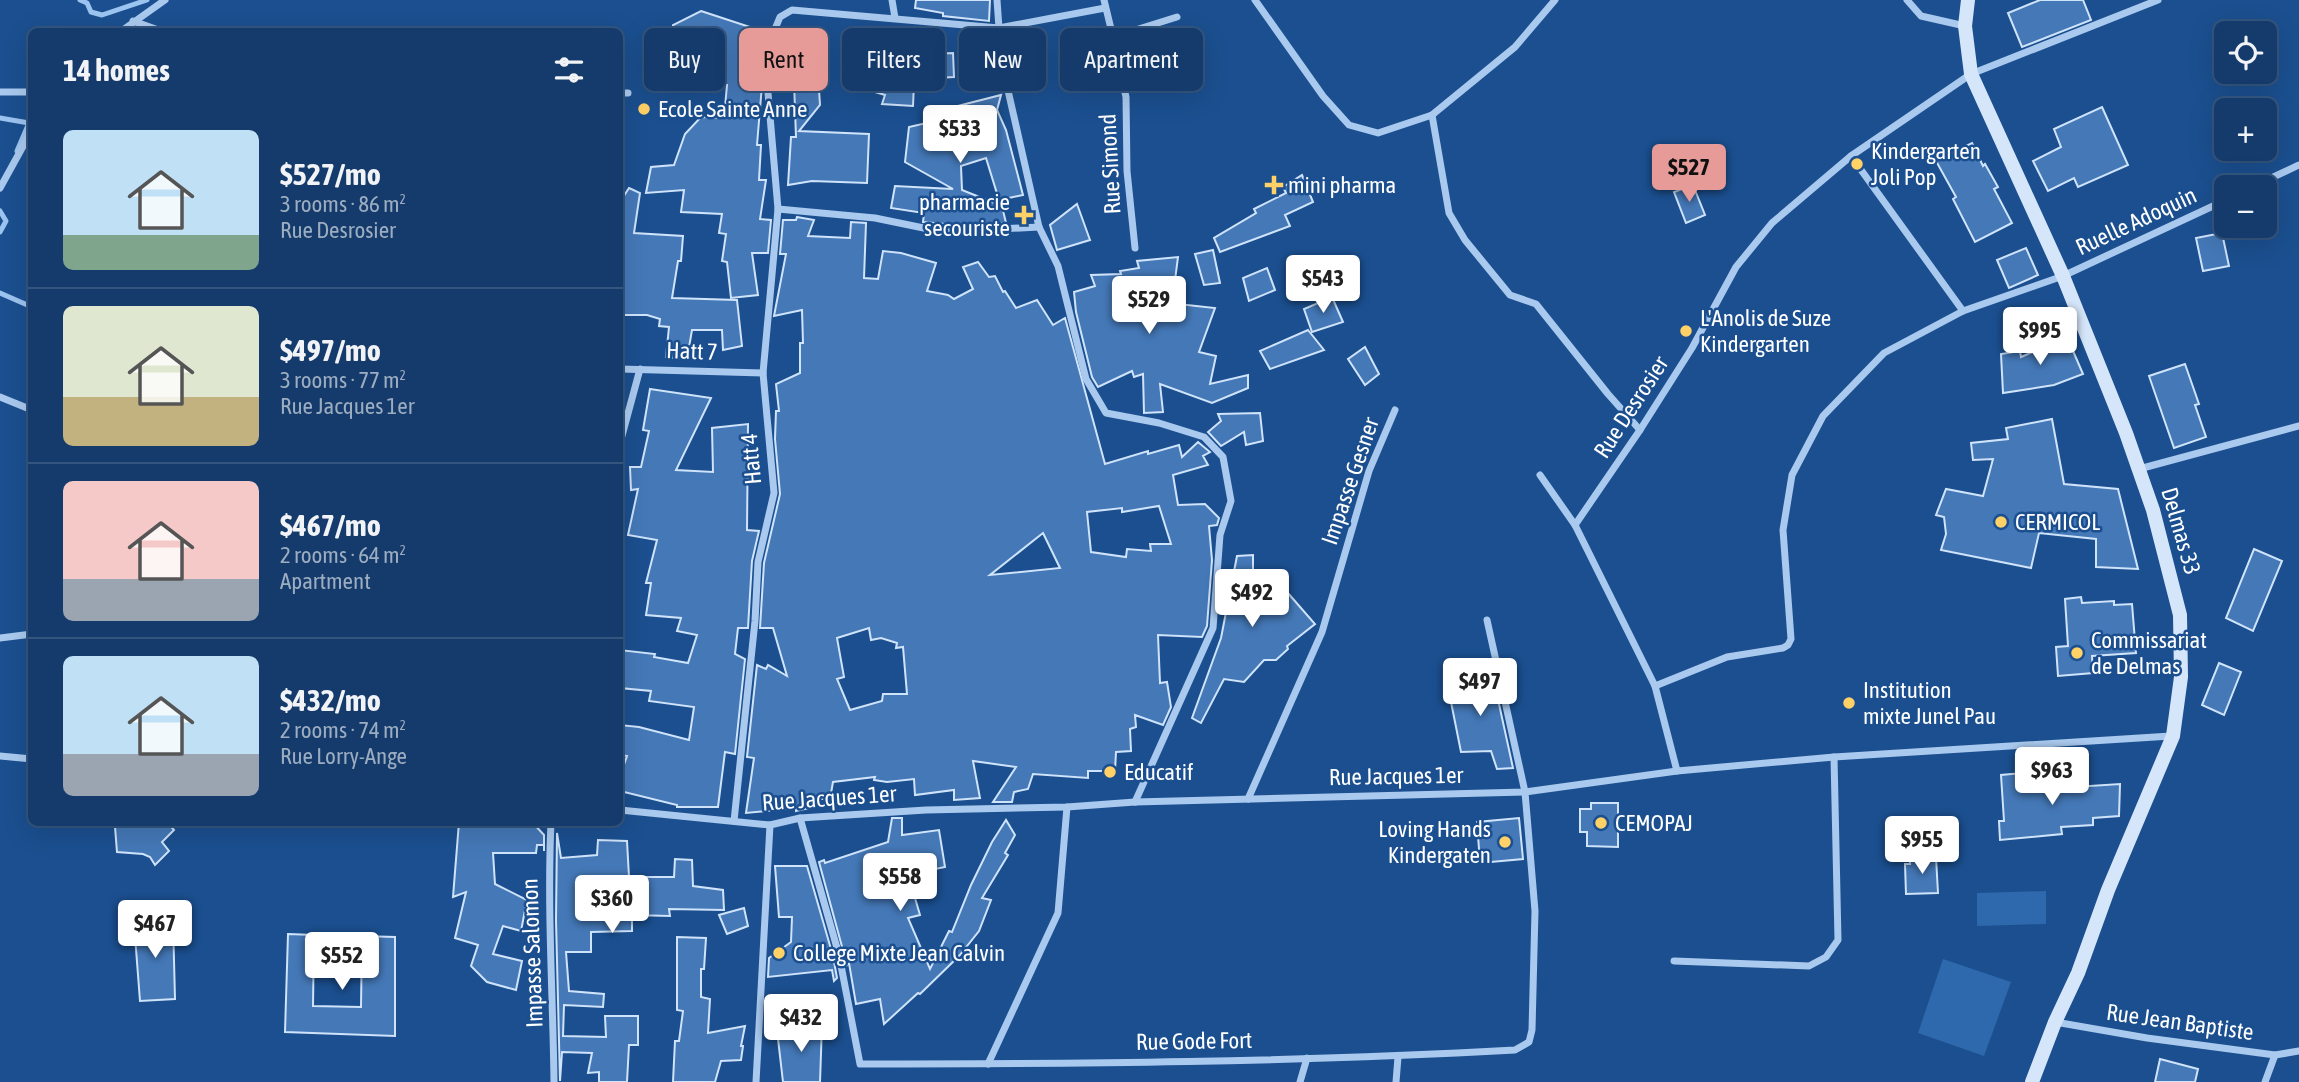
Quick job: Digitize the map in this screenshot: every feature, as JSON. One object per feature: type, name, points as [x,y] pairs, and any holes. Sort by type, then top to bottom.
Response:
[{"type":"main road","name":"Delmas 33","points":[[1968,0],[1965,26],[1971,74],[2063,276],[2139,469],[2157,522],[2180,615],[2181,677],[2172,736],[2108,890],[2078,973],[2054,1022],[2032,1082]]},
{"type":"street","points":[[124,28],[166,0]]},
{"type":"street","points":[[891,0],[895,18],[990,28]]},
{"type":"street","points":[[998,0],[999,28]]},
{"type":"street","points":[[1255,0],[1323,96],[1349,125],[1378,133],[1432,116],[1515,47],[1555,0]]},
{"type":"street","points":[[1907,0],[1921,16],[1965,26]]},
{"type":"street","name":"Rue Desrosier","points":[[1574,525],[1640,430],[1692,348],[1736,267],[1772,223],[1851,156],[1971,74],[2158,0]]},
{"type":"street","points":[[1003,28],[1105,4]]},
{"type":"street","name":"Rue Simond","points":[[1105,4],[1111,28]]},
{"type":"street","name":"Hatt 4","points":[[734,821],[755,621],[758,562],[774,493],[763,373],[778,209],[768,93],[775,29],[780,17],[792,10],[895,18]]},
{"type":"street","points":[[1142,28],[1177,17]]},
{"type":"street","points":[[132,21],[152,28]]},
{"type":"street","points":[[1008,91],[1039,227],[1058,267],[1086,379],[1106,413],[1159,423],[1204,437],[1223,457],[1231,501],[1220,535],[1213,628],[1135,802]]},
{"type":"street","name":"Rue Simond","points":[[1125,91],[1127,172],[1135,248]]},
{"type":"street","points":[[0,92],[28,92]]},
{"type":"street","points":[[1432,116],[1449,213],[1465,240],[1510,295],[1536,304],[1640,430]]},
{"type":"street","points":[[0,188],[28,137]]},
{"type":"street","points":[[1851,156],[1964,311]]},
{"type":"street","points":[[2277,175],[2299,165]]},
{"type":"street","name":"Ruelle Adoquin","points":[[1655,686],[1727,657],[1788,645],[1791,639],[1783,530],[1792,475],[1823,416],[1884,353],[1964,311],[2063,276],[2214,206]]},
{"type":"street","points":[[778,209],[875,218],[943,232],[1039,227]]},
{"type":"street","name":"Hatt 7","points":[[623,369],[763,373]]},
{"type":"street","points":[[623,432],[640,369]]},
{"type":"street","points":[[0,397],[28,408]]},
{"type":"street","name":"Impasse Gesner","points":[[1248,799],[1322,632],[1369,471],[1395,410]]},
{"type":"street","points":[[2139,469],[2299,426]]},
{"type":"street","points":[[1540,475],[1574,525],[1655,686],[1677,771]]},
{"type":"street","points":[[1487,620],[1525,792]]},
{"type":"street","points":[[0,638],[28,634]]},
{"type":"street","name":"Rue Jacques 1er","points":[[623,810],[770,825],[800,818],[926,810],[1525,792],[1677,771],[1834,757],[2172,736]]},
{"type":"street","points":[[0,756],[28,759]]},
{"type":"street","points":[[1674,961],[1809,966],[1826,957],[1838,940],[1834,757]]},
{"type":"street","name":"Rue Gode Fort","points":[[800,818],[839,955],[860,1064],[1398,1057],[1516,1050],[1528,1042],[1532,1030],[1535,911],[1525,792]]},
{"type":"street","points":[[988,1064],[1058,913],[1067,807]]},
{"type":"street","points":[[756,1082],[770,825]]},
{"type":"street","name":"Impasse Salomon","points":[[551,826],[548,879],[553,967],[554,1082]]},
{"type":"street","name":"Rue Jean Baptiste","points":[[2054,1022],[2275,1055],[2299,1051]]},
{"type":"street","points":[[2265,1082],[2275,1055]]},
{"type":"street","points":[[1396,1082],[1398,1057]]},
{"type":"street","points":[[1300,1082],[1307,1058]]},
{"type":"shaded area","points":[[2046,891],[2046,924],[1977,926],[1977,893]]},
{"type":"shaded area","points":[[1943,959],[2011,982],[1984,1056],[1918,1033]]},
{"type":"building","points":[[916,0],[990,0],[989,21],[943,16],[943,13],[915,8]]},
{"type":"building","points":[[2040,0],[2083,0],[2091,20],[2022,47],[2008,13]]},
{"type":"building","points":[[701,11],[753,28],[739,28],[739,91],[762,91],[757,145],[761,145],[759,180],[766,180],[760,219],[771,220],[768,253],[752,253],[758,295],[731,298],[727,262],[722,261],[726,234],[719,233],[722,214],[681,212],[684,190],[646,193],[651,167],[674,165],[685,134],[701,117],[724,118],[727,85],[725,28],[673,28],[673,25]]},
{"type":"building","points":[[945,53],[953,53],[954,77],[945,78]]},
{"type":"building","points":[[794,91],[819,91],[820,105],[799,131],[869,134],[867,183],[812,181],[788,185],[791,137],[796,137]]},
{"type":"building","points":[[872,91],[914,91],[913,106],[882,104],[885,95]]},
{"type":"building","points":[[1001,95],[997,110],[1006,130],[1023,195],[999,200],[986,158],[961,166],[962,190],[1002,206],[1006,223],[956,225],[923,222],[924,213],[891,208],[895,186],[953,189],[905,162],[909,127],[944,119],[942,110]]},
{"type":"building","points":[[2102,107],[2128,165],[2078,187],[2074,178],[2048,191],[2033,161],[2061,147],[2054,129]]},
{"type":"building","points":[[1972,143],[1983,166],[1985,164],[1998,187],[1994,189],[2012,223],[1975,242],[1953,199],[1956,197],[1936,161]]},
{"type":"building","points":[[1302,175],[1313,202],[1285,215],[1290,226],[1220,252],[1214,238],[1256,213],[1254,209],[1286,193],[1283,187]]},
{"type":"building","points":[[1693,185],[1705,215],[1686,223],[1674,192]]},
{"type":"building","points":[[629,188],[640,193],[634,233],[683,236],[681,261],[678,261],[672,298],[737,300],[742,346],[723,350],[722,330],[692,330],[687,359],[666,357],[669,327],[659,326],[660,319],[647,315],[623,315],[623,197]]},
{"type":"building","points":[[1077,204],[1090,240],[1057,250],[1050,225]]},
{"type":"building","points":[[797,217],[814,220],[808,236],[850,238],[851,222],[866,223],[864,278],[878,279],[883,251],[901,253],[936,263],[927,291],[948,295],[954,299],[973,289],[963,267],[978,262],[989,277],[995,276],[1016,308],[1037,300],[1053,325],[1065,318],[1105,464],[1179,445],[1182,457],[1198,442],[1210,452],[1203,456],[1208,465],[1173,475],[1178,505],[1205,504],[1219,518],[1217,525],[1209,526],[1212,560],[1207,626],[1202,637],[1158,635],[1160,683],[1167,682],[1171,707],[1163,725],[1135,715],[1136,727],[1130,729],[1131,751],[1116,752],[1115,771],[1088,771],[1088,778],[1033,774],[1028,789],[1014,792],[1012,802],[993,802],[1016,767],[973,761],[980,798],[954,800],[954,790],[915,795],[914,779],[887,782],[874,780],[875,777],[833,782],[830,799],[816,799],[818,806],[796,811],[796,808],[746,813],[754,758],[747,757],[757,665],[766,669],[768,665],[787,676],[773,628],[760,628],[764,563],[780,494],[775,439],[776,411],[779,411],[776,384],[800,373],[800,343],[803,343],[802,310],[774,316],[786,254],[780,254],[783,220],[796,220]],"holes":[[[1159,506],[1171,544],[1150,544],[1151,551],[1127,549],[1126,557],[1091,552],[1087,512],[1122,508],[1122,512]],[[1043,533],[1060,568],[990,575]],[[869,628],[871,640],[881,638],[897,643],[896,648],[903,647],[907,694],[883,694],[882,701],[850,710],[837,679],[844,677],[837,638]]]},
{"type":"building","points":[[2214,235],[2214,238],[2223,238],[2229,266],[2203,271],[2196,238]]},
{"type":"building","points":[[2026,248],[2038,275],[2009,288],[1997,260]]},
{"type":"building","points":[[1213,250],[1220,283],[1204,285],[1195,254]]},
{"type":"building","points":[[1178,257],[1174,288],[1133,292],[1133,299],[1215,308],[1199,352],[1216,356],[1210,384],[1248,375],[1248,388],[1212,403],[1160,384],[1163,412],[1144,413],[1143,374],[1134,377],[1132,371],[1098,387],[1092,377],[1076,312],[1074,292],[1095,286],[1091,275],[1121,274],[1120,271],[1139,268],[1137,261]]},
{"type":"building","points":[[1267,268],[1275,290],[1249,301],[1243,278]]},
{"type":"building","points":[[1332,297],[1343,322],[1312,332],[1304,309]]},
{"type":"building","points":[[1308,330],[1324,350],[1270,369],[1260,351]]},
{"type":"building","points":[[2067,337],[2083,374],[2054,385],[2003,393],[2001,354],[2020,351],[2021,357]]},
{"type":"building","points":[[1365,347],[1379,374],[1365,385],[1348,359]]},
{"type":"building","points":[[2185,364],[2199,404],[2195,405],[2206,437],[2174,448],[2149,376]]},
{"type":"building","points":[[650,389],[711,398],[676,470],[713,472],[712,428],[748,424],[747,530],[759,531],[752,561],[748,628],[738,628],[735,654],[745,659],[735,754],[725,752],[718,807],[677,807],[623,792],[623,767],[627,756],[623,755],[623,725],[689,740],[694,707],[649,701],[651,691],[623,688],[623,650],[655,654],[654,657],[688,663],[697,635],[677,631],[681,618],[646,615],[651,583],[646,583],[657,540],[628,535],[638,489],[631,490],[630,467],[641,467],[649,431],[643,430]]},
{"type":"building","points":[[1260,413],[1263,441],[1246,445],[1244,432],[1221,446],[1208,432],[1221,421],[1218,414]]},
{"type":"building","name":"CERMICOL","points":[[2052,419],[2064,484],[2118,489],[2138,569],[2096,567],[2096,539],[2039,533],[2031,568],[1941,550],[1946,534],[1944,517],[1936,515],[1946,489],[1983,496],[1993,459],[1973,460],[1971,443],[2008,439],[2006,428]]},
{"type":"building","points":[[2254,549],[2282,561],[2253,631],[2226,618]]},
{"type":"building","points":[[1253,555],[1253,573],[1263,574],[1262,580],[1286,578],[1287,592],[1315,624],[1287,646],[1288,649],[1276,660],[1264,660],[1244,682],[1224,679],[1201,723],[1192,718],[1221,638],[1237,556]]},
{"type":"building","points":[[2081,597],[2082,603],[2114,601],[2114,605],[2132,604],[2136,653],[2092,656],[2093,673],[2058,676],[2056,647],[2068,646],[2065,599]]},
{"type":"building","points":[[2219,663],[2241,672],[2224,715],[2202,705]]},
{"type":"building","points":[[1492,672],[1513,768],[1497,769],[1491,751],[1461,752],[1447,682]]},
{"type":"building","points":[[2022,773],[2022,784],[2058,782],[2059,788],[2120,784],[2119,816],[2093,818],[2093,825],[2061,827],[2062,834],[2000,840],[1999,821],[2004,821],[2001,775]]},
{"type":"building","points":[[1591,803],[1618,803],[1618,847],[1587,846],[1587,832],[1580,832],[1580,809],[1591,809]]},
{"type":"building","points":[[892,818],[902,818],[902,835],[939,830],[945,867],[920,872],[924,896],[915,898],[920,915],[908,918],[930,969],[949,931],[952,932],[971,885],[1006,820],[1015,835],[1005,853],[1008,855],[982,898],[991,900],[979,931],[959,956],[884,1024],[880,999],[856,1004],[849,963],[847,965],[819,862],[824,860],[825,863],[888,842]]},
{"type":"building","points":[[1519,818],[1523,859],[1480,863],[1477,822]]},
{"type":"building","points":[[170,826],[174,830],[162,842],[169,851],[155,865],[150,857],[143,854],[117,852],[115,827]]},
{"type":"building","points":[[459,826],[536,826],[544,835],[544,845],[537,845],[536,853],[493,853],[495,884],[527,900],[521,931],[503,926],[493,954],[522,961],[516,990],[487,982],[471,966],[478,945],[455,938],[466,892],[453,897]]},
{"type":"building","points":[[557,833],[561,858],[597,855],[598,840],[627,841],[629,877],[674,877],[675,859],[692,860],[693,886],[723,890],[724,910],[669,909],[670,916],[632,915],[632,931],[591,932],[591,952],[566,952],[569,991],[604,994],[603,1007],[564,1005],[563,1036],[606,1037],[605,1016],[638,1016],[638,1045],[629,1045],[627,1082],[599,1082],[599,1072],[588,1073],[592,1053],[562,1052],[560,1081]]},
{"type":"building","points":[[1936,857],[1938,893],[1906,894],[1905,864],[1910,864],[1910,858]]},
{"type":"building","points":[[775,866],[807,866],[833,956],[837,978],[834,981],[832,970],[768,977],[769,958],[791,942],[792,917],[779,917]]},
{"type":"building","points":[[744,908],[748,926],[727,934],[719,915]]},
{"type":"building","points":[[173,921],[175,999],[140,1001],[134,923]]},
{"type":"building","points":[[288,934],[314,935],[313,1006],[361,1007],[362,936],[395,937],[395,1036],[285,1032]]},
{"type":"building","points":[[677,937],[706,938],[704,969],[701,969],[701,997],[710,999],[708,1033],[745,1026],[741,1060],[721,1061],[715,1082],[673,1082],[675,1041],[679,1041],[683,1011],[677,1010]]},
{"type":"building","points":[[822,1024],[820,1082],[783,1082],[777,1030]]},
{"type":"building","points":[[2160,1059],[2198,1069],[2195,1082],[2155,1082]]},
{"type":"waterway","points":[[80,0],[87,3],[91,12],[102,15],[147,0]]},
{"type":"waterway","points":[[0,118],[28,123]]},
{"type":"waterway","points":[[17,151],[28,125]]},
{"type":"waterway","points":[[0,211],[6,221],[0,232]]},
{"type":"waterway","points":[[0,293],[28,305]]},
{"type":"place","name":"Ecole Sainte Anne","points":[[644,109]]},
{"type":"place","name":"Kindergarten Joli Pop","points":[[1857,164]]},
{"type":"place","name":"mini pharma","points":[[1274,185]]},
{"type":"place","name":"pharmacie secouriste","points":[[1024,215]]},
{"type":"place","name":"L'Anolis de Suze Kindergarten","points":[[1686,331]]},
{"type":"place","name":"CERMICOL","points":[[2001,522]]},
{"type":"place","name":"Commissariat de Delmas","points":[[2077,653]]},
{"type":"place","name":"Institution mixte Junel Pau","points":[[1849,703]]},
{"type":"place","name":"Educatif","points":[[1110,772]]},
{"type":"place","name":"CEMOPAJ","points":[[1601,823]]},
{"type":"place","name":"Loving Hands Kindergaten","points":[[1505,842]]},
{"type":"place","name":"College Mixte Jean Calvin","points":[[779,953]]}]
